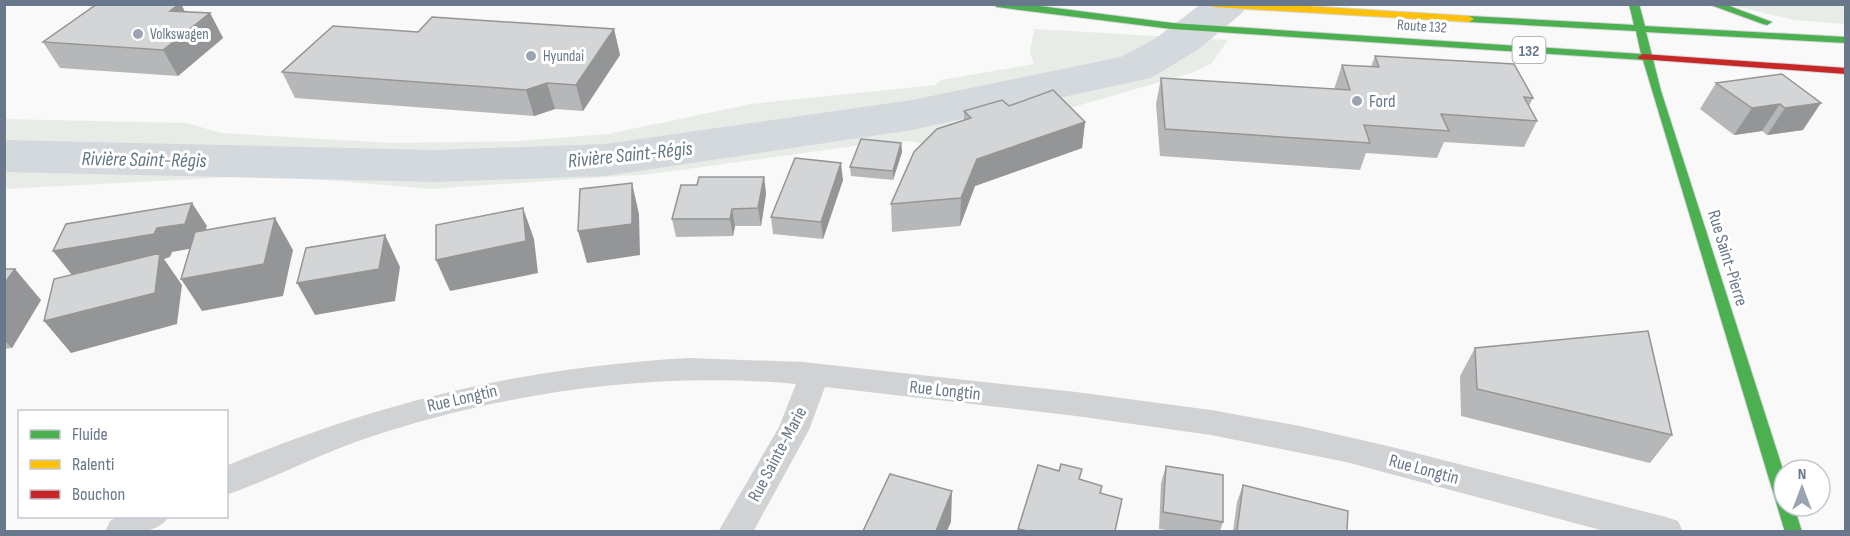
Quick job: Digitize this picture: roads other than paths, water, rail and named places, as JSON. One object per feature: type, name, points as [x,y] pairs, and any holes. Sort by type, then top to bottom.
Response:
[{"type":"main road","name":"Route 132","points":[[997,4],[1172,26],[1845,71]]},
{"type":"main road","name":"Route 132","points":[[1214,4],[1845,40]]},
{"type":"main road","name":"Rue Saint-Pierre","points":[[1634,4],[1647,58],[1772,460]]},
{"type":"main road","points":[[1713,4],[1820,38]]},
{"type":"main road","points":[[1516,20],[1549,7]]},
{"type":"street","name":"Rue Longtin","points":[[228,479],[291,452],[383,419],[497,390],[631,372],[744,370],[1129,410],[1261,432],[1380,458],[1666,531]]},
{"type":"street","name":"Rue Sainte-Marie","points":[[735,531],[793,430],[814,376]]},
{"type":"street","points":[[122,531],[148,518]]},
{"type":"waterway","name":"Rivière Saint-Régis","points":[[4,156],[435,166],[605,160],[912,115],[1135,68],[1184,40],[1227,4]]},
{"type":"place","name":"Volkswagen","points":[[138,34]]},
{"type":"place","name":"Hyundai","points":[[531,56]]},
{"type":"place","name":"Ford","points":[[1357,101]]}]
